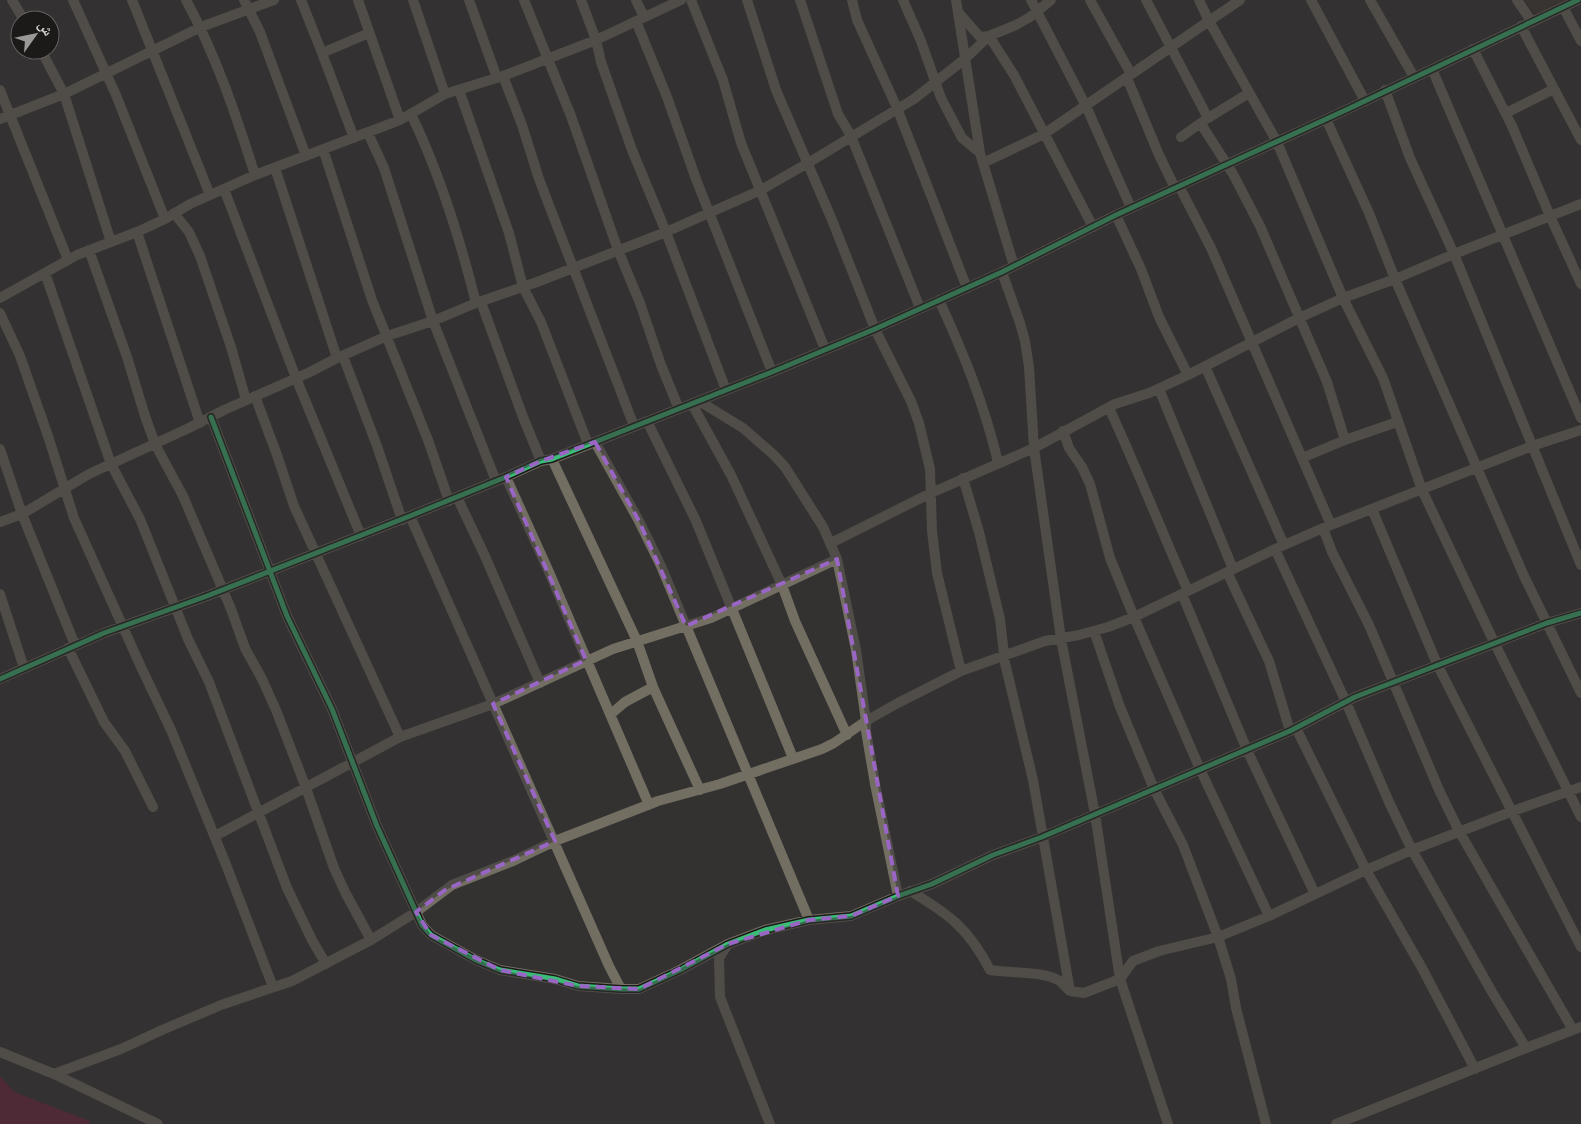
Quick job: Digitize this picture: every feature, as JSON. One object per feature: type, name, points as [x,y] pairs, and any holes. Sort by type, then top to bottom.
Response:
[{"type":"street","points":[[73,0],[116,95],[165,219]]},
{"type":"street","points":[[132,0],[154,50],[210,195]]},
{"type":"street","points":[[186,0],[214,58],[255,175]]},
{"type":"street","points":[[244,0],[260,32],[306,156]]},
{"type":"street","points":[[0,119],[64,94],[201,28],[274,0]]},
{"type":"street","points":[[301,0],[354,138]]},
{"type":"street","points":[[358,0],[400,120]]},
{"type":"street","points":[[413,0],[445,94]]},
{"type":"street","points":[[469,0],[500,77],[522,125],[539,179],[572,268],[597,327],[634,426]]},
{"type":"street","points":[[524,0],[571,116],[618,250],[640,303],[678,409]]},
{"type":"street","points":[[581,0],[632,150],[666,232],[726,390]]},
{"type":"street","points":[[636,0],[640,19],[696,179],[772,372]]},
{"type":"street","points":[[0,298],[68,260],[137,232],[210,195],[255,175],[400,120],[445,94],[500,77],[596,40],[681,0]]},
{"type":"street","points":[[691,0],[723,80],[741,143],[825,349]]},
{"type":"street","points":[[747,0],[776,90],[808,163],[875,329],[911,401],[919,423],[930,469],[932,531],[937,573],[961,672]]},
{"type":"street","points":[[800,0],[838,114],[851,136],[920,308]]},
{"type":"street","points":[[852,0],[857,20],[897,108],[966,288]]},
{"type":"street","points":[[903,0],[921,41],[935,83],[962,138],[981,158]]},
{"type":"street","points":[[956,0],[981,158],[1014,266]]},
{"type":"street","points":[[1031,0],[1086,106],[1131,208]]},
{"type":"street","points":[[958,11],[980,37],[988,36],[1016,25],[1030,17],[1051,0]]},
{"type":"street","points":[[1090,0],[1129,76],[1158,155],[1211,248],[1302,458],[1327,527],[1332,552],[1369,625],[1439,790],[1459,831],[1577,1029],[1336,1124]]},
{"type":"street","points":[[1146,0],[1171,48],[1204,121],[1227,165],[1240,185],[1260,226],[1327,382],[1345,440]]},
{"type":"street","points":[[1198,0],[1277,142],[1344,298],[1383,378],[1422,490],[1494,642],[1581,817]]},
{"type":"street","points":[[981,158],[1046,132],[1240,0]]},
{"type":"street","points":[[1310,0],[1365,101]]},
{"type":"street","points":[[1370,0],[1414,77]]},
{"type":"street","points":[[1517,0],[1532,22]]},
{"type":"street","points":[[0,678],[123,626],[315,554],[453,499],[541,461],[552,459],[875,329],[1002,272],[1116,215],[1326,120],[1578,0]]},
{"type":"street","points":[[1563,7],[1581,42]]},
{"type":"street","points":[[1521,26],[1581,140]]},
{"type":"street","points":[[322,53],[369,33]]},
{"type":"street","points":[[0,522],[22,514],[75,480],[387,336],[433,321],[666,232],[761,190],[914,99],[966,58],[988,36]]},
{"type":"street","points":[[988,36],[1014,75],[1046,132],[1094,227]]},
{"type":"street","points":[[1473,49],[1506,113],[1581,284]]},
{"type":"street","points":[[46,60],[64,94],[111,242]]},
{"type":"street","points":[[1432,69],[1581,418]]},
{"type":"street","points":[[1506,113],[1554,89]]},
{"type":"street","points":[[0,90],[68,260]]},
{"type":"street","points":[[460,90],[509,234],[523,287],[541,322],[592,443],[639,521],[661,566],[808,920]]},
{"type":"street","points":[[1386,90],[1410,158],[1454,254],[1581,565]]},
{"type":"street","points":[[1181,137],[1249,92]]},
{"type":"street","points":[[411,114],[425,141],[478,303],[541,461]]},
{"type":"street","points":[[1326,120],[1369,213],[1395,279],[1524,576],[1581,693]]},
{"type":"street","points":[[368,133],[384,168],[433,321],[501,479],[549,572],[649,804]]},
{"type":"street","points":[[323,149],[372,300],[428,440],[453,499],[484,554],[540,683]]},
{"type":"street","points":[[274,168],[340,357],[406,518],[493,704],[609,966],[621,989]]},
{"type":"street","points":[[224,189],[296,378],[360,536]]},
{"type":"street","points":[[831,544],[931,493],[998,462],[1034,448],[1109,408],[1159,389],[1188,375],[1299,318],[1344,298],[1581,204]]},
{"type":"street","points":[[174,213],[189,232],[197,248],[250,398],[278,455],[288,491],[315,554],[400,737]]},
{"type":"street","points":[[1116,215],[1141,270],[1159,317],[1188,375]]},
{"type":"street","points":[[137,232],[200,423]]},
{"type":"street","points":[[89,250],[127,357],[155,444],[183,496],[231,609],[245,648],[276,710],[334,868],[371,940]]},
{"type":"street","points":[[1002,272],[1025,341],[1029,367],[1034,448],[1061,639],[1095,814],[1120,979],[1168,1124]]},
{"type":"street","points":[[45,273],[111,464],[140,519],[174,608],[209,682],[290,894],[326,964]]},
{"type":"street","points":[[939,300],[968,364],[988,419],[998,462]]},
{"type":"street","points":[[0,313],[20,356],[48,436],[63,488],[83,540],[171,730],[215,836],[272,987]]},
{"type":"street","points":[[1204,366],[1389,802],[1412,850],[1492,992],[1526,1048]]},
{"type":"street","points":[[1159,389],[1230,571],[1269,661],[1293,730],[1366,870],[1422,968],[1475,1068]]},
{"type":"street","points":[[695,402],[743,428],[774,455],[785,467],[805,496],[831,544],[837,559],[856,650],[875,784],[898,896]]},
{"type":"street","points":[[695,402],[782,585],[795,621],[847,735]]},
{"type":"street","points":[[1109,408],[1133,459],[1247,750],[1315,894]]},
{"type":"street","points":[[210,417],[287,616],[335,716],[377,826],[422,925],[431,935],[476,960],[500,970],[578,986],[621,989],[639,988],[728,944],[765,930],[808,920],[851,916],[1247,750],[1392,682],[1494,642],[1581,613]]},
{"type":"street","points":[[647,421],[696,520],[792,758]]},
{"type":"street","points":[[1302,458],[1345,440],[1397,422]]},
{"type":"street","points":[[54,1074],[121,1049],[221,1005],[292,980],[371,940],[416,912],[452,885],[514,861],[555,841],[649,804],[700,790],[822,749],[896,704],[961,672],[1004,654],[1045,641],[1094,631],[1134,617],[1280,547],[1372,508],[1532,446],[1581,430]]},
{"type":"street","points":[[1063,431],[1069,448],[1082,467],[1090,484],[1110,558],[1134,617],[1200,769],[1269,916]]},
{"type":"street","points":[[0,449],[22,514],[72,647],[104,722],[125,751],[153,808]]},
{"type":"street","points":[[552,459],[637,641],[653,687],[700,790]]},
{"type":"street","points":[[963,478],[979,532],[1000,619],[1004,654],[1033,780],[1070,991]]},
{"type":"street","points":[[1372,508],[1436,664],[1581,947]]},
{"type":"street","points":[[215,836],[400,737],[493,704],[613,649],[686,626],[733,608],[837,559]]},
{"type":"street","points":[[0,594],[24,668]]},
{"type":"street","points":[[1094,631],[1120,707],[1154,789],[1183,845],[1218,937],[1266,1124]]},
{"type":"street","points":[[611,714],[624,702],[653,687]]},
{"type":"street","points":[[910,891],[951,917],[978,948],[990,970],[1011,973],[1036,973],[1058,980],[1070,991],[1084,993],[1120,979],[1133,961],[1159,950],[1218,937],[1269,916],[1412,850],[1512,811],[1581,787]]},
{"type":"street","points":[[728,944],[719,958],[720,997],[770,1124]]},
{"type":"street","points":[[0,1052],[54,1074],[158,1124]]},
{"type":"highlighted area","points":[[595,442],[639,521],[686,626],[837,559],[898,896],[851,916],[809,920],[728,944],[639,989],[578,986],[500,970],[431,935],[416,912],[445,890],[555,841],[493,704],[586,660],[506,477],[541,461]]},
{"type":"shaded area","points":[[1524,0],[1565,0],[1536,14]]},
{"type":"shaded area","points":[[0,1076],[14,1092],[90,1121],[89,1124],[0,1124]]},
{"type":"cycle path","points":[[0,679],[104,633],[207,596],[410,516],[541,461],[552,459],[875,329],[1002,272],[1116,215],[1346,110],[1578,0]]},
{"type":"cycle path","points":[[211,417],[287,616],[332,709],[377,826],[422,925],[431,935],[476,960],[500,970],[555,979],[578,986],[639,989],[680,970],[728,944],[765,930],[809,920],[851,916],[932,884],[993,855],[1042,837],[1290,731],[1355,697],[1547,623],[1581,613]]}]
